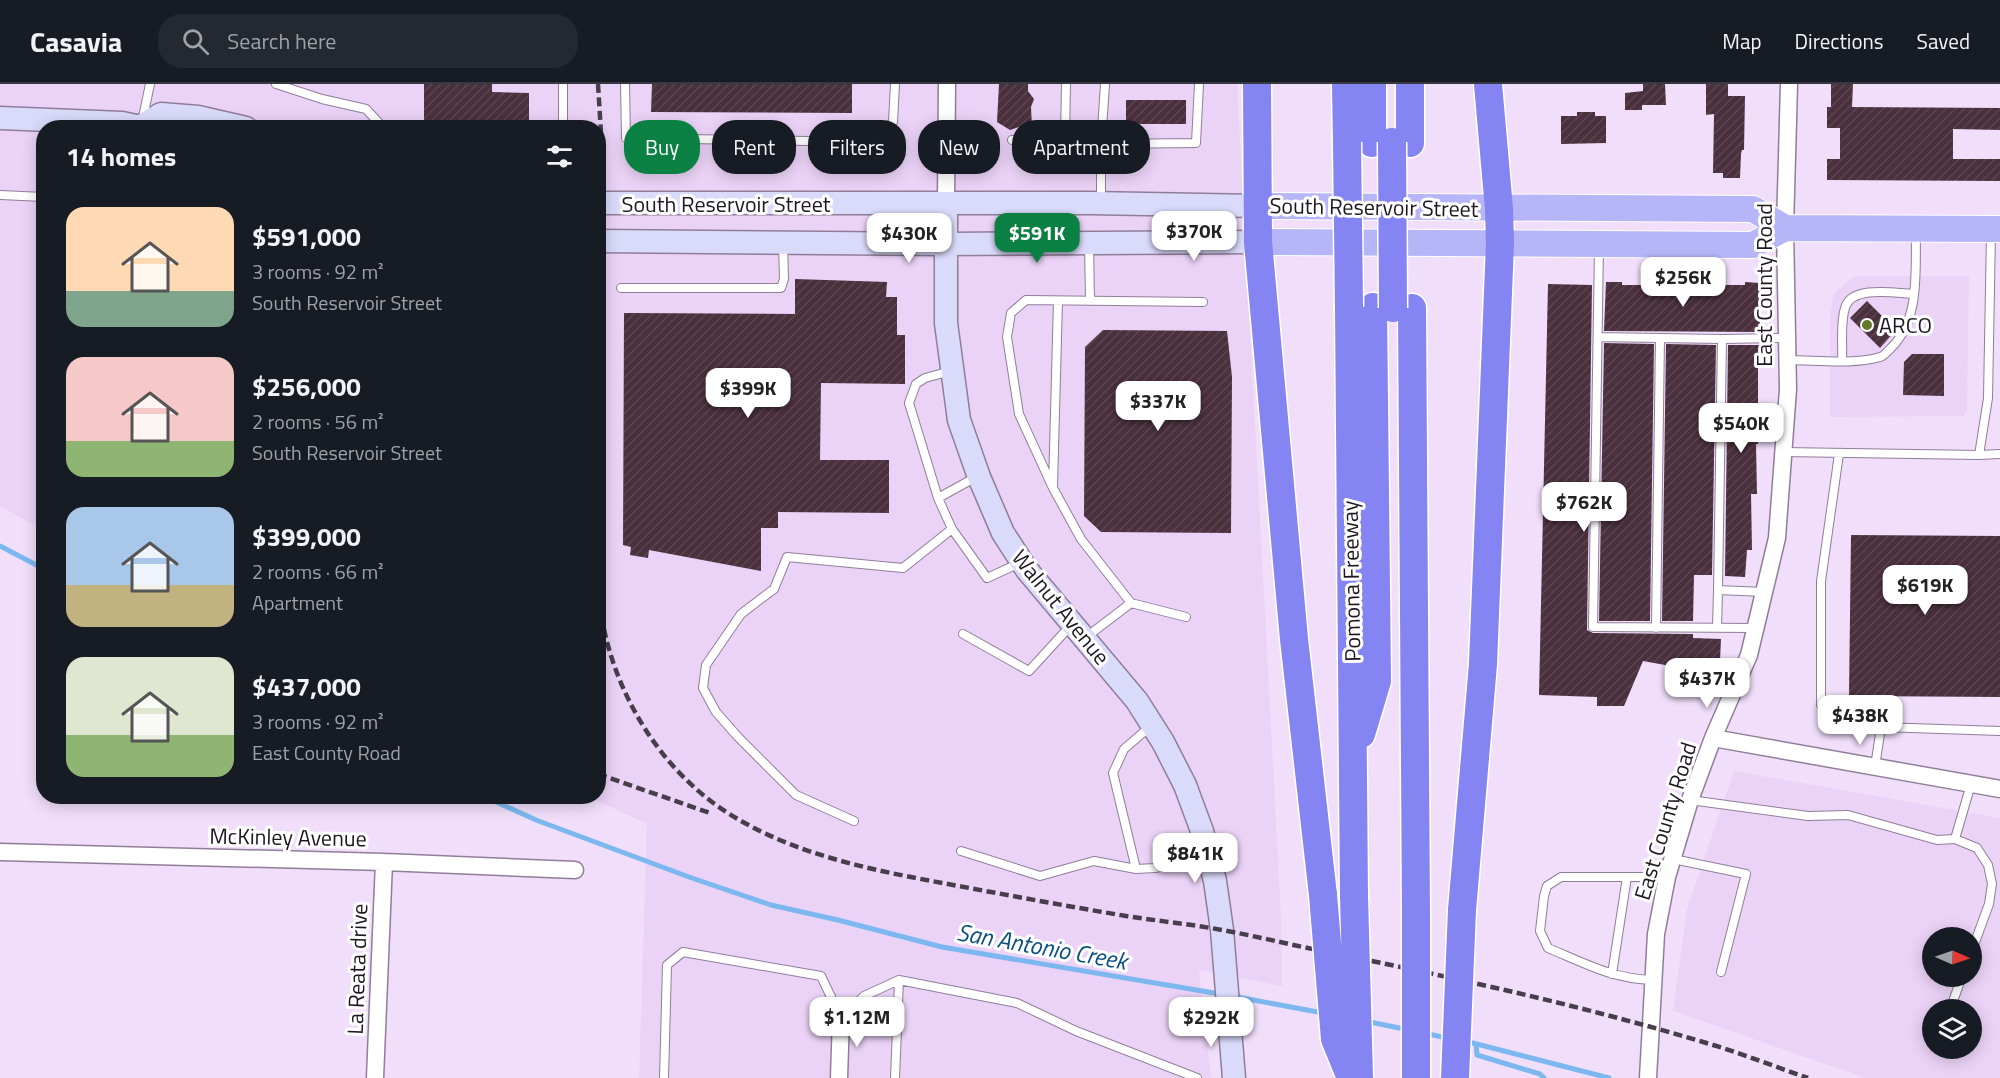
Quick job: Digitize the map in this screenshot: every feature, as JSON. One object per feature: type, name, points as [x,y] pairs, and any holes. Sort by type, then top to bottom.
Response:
[{"type":"highway","points":[[1257,84],[1258,242],[1294,639],[1323,895],[1335,1039],[1351,1078]]},
{"type":"highway","name":"Pomona Freeway","points":[[1347,84],[1380,143],[1381,308],[1416,758],[1416,1078]]},
{"type":"highway","points":[[1371,84],[1380,143]]},
{"type":"highway","points":[[1380,143],[1392,84]]},
{"type":"highway","name":"Pomona Freeway","points":[[1359,1078],[1353,765],[1381,308],[1380,143],[1410,84]]},
{"type":"highway","points":[[1455,1078],[1462,910],[1489,568],[1500,243],[1488,84]]},
{"type":"main road","points":[[153,120],[161,114],[188,120]]},
{"type":"main road","points":[[0,118],[51,120]]},
{"type":"main road","name":"South Reservoir Street","points":[[606,203],[1753,209],[1785,228]]},
{"type":"main road","name":"Walnut Avenue","points":[[946,203],[946,323],[959,420],[978,476],[1003,532],[1022,562],[1137,701],[1163,742],[1185,785],[1215,881],[1222,930],[1234,1078]]},
{"type":"main road","name":"South Reservoir Street","points":[[606,241],[1753,245],[1785,228],[1996,229]]},
{"type":"street","name":"Walnut Avenue","points":[[946,203],[947,84]]},
{"type":"street","name":"East County Road","points":[[1648,1078],[1656,934],[1667,877],[1690,800],[1713,738],[1749,655],[1777,538],[1788,389],[1785,228],[1790,84]]},
{"type":"street","points":[[1713,738],[2000,789]]},
{"type":"street","name":"McKinley Avenue","points":[[0,852],[384,862],[575,870]]},
{"type":"street","name":"La Reata drive","points":[[375,1078],[384,862]]},
{"type":"street","points":[[839,1078],[841,1018]]},
{"type":"lane","points":[[144,120],[150,84]]},
{"type":"lane","points":[[276,84],[322,99],[366,109],[376,120]]},
{"type":"lane","points":[[562,84],[563,120]]},
{"type":"lane","points":[[625,84],[626,138],[869,142],[893,122],[895,84]]},
{"type":"lane","points":[[1065,120],[1066,84]]},
{"type":"lane","points":[[1103,120],[1105,84]]},
{"type":"lane","points":[[1150,143],[1196,143],[1199,84]]},
{"type":"lane","points":[[1101,174],[1101,204]]},
{"type":"lane","points":[[0,195],[36,196]]},
{"type":"lane","points":[[1788,360],[1882,357],[1895,344],[1911,315],[1916,228]]},
{"type":"lane","points":[[1979,455],[1988,398],[1996,229]]},
{"type":"lane","points":[[621,288],[781,288],[784,279],[783,243]]},
{"type":"lane","points":[[1089,243],[1090,300]]},
{"type":"lane","points":[[1599,245],[1593,627],[1755,628]]},
{"type":"lane","points":[[1842,360],[1845,307],[1852,297],[1862,292],[1914,294]]},
{"type":"lane","points":[[1186,617],[1131,603],[1081,539],[1053,488],[1019,414],[1007,337],[1011,313],[1026,300],[1203,302]]},
{"type":"lane","points":[[1053,488],[1058,300]]},
{"type":"lane","points":[[1598,338],[1787,338]]},
{"type":"lane","points":[[1656,628],[1660,339]]},
{"type":"lane","points":[[1717,628],[1722,339]]},
{"type":"lane","points":[[952,371],[925,378],[916,384],[909,403],[938,498],[952,529],[987,578],[1022,562]]},
{"type":"lane","points":[[1783,452],[2000,454]]},
{"type":"lane","points":[[1839,454],[1821,581],[1821,705],[1837,720],[1881,727],[2000,731]]},
{"type":"lane","points":[[938,498],[978,476]]},
{"type":"lane","points":[[854,821],[796,795],[738,737],[716,712],[703,688],[706,665],[741,614],[774,589],[787,557],[903,568],[952,529]]},
{"type":"lane","points":[[1718,590],[1764,592]]},
{"type":"lane","points":[[963,634],[1029,671],[1078,631],[1131,603]]},
{"type":"lane","points":[[1136,869],[1113,773],[1124,749],[1152,725]]},
{"type":"lane","points":[[1875,767],[1881,727]]},
{"type":"lane","points":[[1955,839],[1971,784]]},
{"type":"lane","points":[[1690,800],[1808,816],[1848,815],[1937,840],[1955,839],[1977,848],[1988,865],[1992,884],[1989,904],[1981,927]]},
{"type":"lane","points":[[961,851],[1040,876],[1094,861],[1136,869],[1155,868],[1209,858]]},
{"type":"lane","points":[[1673,859],[1746,874],[1721,972]]},
{"type":"lane","points":[[1653,980],[1633,980],[1612,974],[1548,948],[1540,931],[1544,896],[1547,886],[1561,877],[1667,877]]},
{"type":"lane","points":[[1612,974],[1627,877]]},
{"type":"lane","points":[[664,1078],[667,965],[683,952],[821,976],[841,1018],[864,996],[899,980],[1017,1003],[1076,1031],[1184,1076],[1197,1078]]},
{"type":"lane","points":[[895,1078],[899,980]]},
{"type":"shaded area","points":[[0,84],[1237,84],[1281,917],[1282,986],[1199,970],[1211,1078],[639,1078],[647,824],[604,804],[606,804],[606,120],[36,120],[36,526],[0,506]]},
{"type":"shaded area","points":[[1855,276],[1969,276],[1967,411],[1963,416],[1830,417],[1830,315],[1834,293]]},
{"type":"shaded area","points":[[1734,771],[2000,818],[2000,1078],[1866,1078],[1673,1011],[1687,909]]},
{"type":"building","points":[[424,84],[492,84],[492,92],[529,93],[529,120],[424,120]]},
{"type":"building","points":[[652,84],[852,84],[852,113],[651,112]]},
{"type":"building","points":[[999,84],[1028,84],[1028,91],[1034,99],[1031,107],[1032,120],[1012,120],[1012,129],[1010,130],[997,120]]},
{"type":"building","points":[[1643,84],[1665,84],[1666,105],[1642,105],[1642,110],[1625,110],[1625,93],[1643,91]]},
{"type":"building","points":[[1706,84],[1728,84],[1728,96],[1745,96],[1744,150],[1741,154],[1740,178],[1723,178],[1723,173],[1713,173],[1714,114],[1706,115]]},
{"type":"building","points":[[1831,84],[1853,84],[1852,107],[2000,108],[2000,130],[1953,129],[1953,159],[2000,159],[2000,181],[1827,180],[1827,159],[1840,159],[1840,128],[1827,128],[1827,107],[1831,107]]},
{"type":"building","points":[[1126,100],[1186,100],[1186,124],[1150,124],[1150,120],[1126,120]]},
{"type":"building","points":[[1577,112],[1595,112],[1595,116],[1606,116],[1606,143],[1561,144],[1561,116],[1577,116]]},
{"type":"building","points":[[795,279],[887,282],[886,297],[897,297],[897,335],[905,335],[905,384],[821,383],[820,460],[889,460],[889,513],[778,512],[778,528],[761,528],[761,571],[649,550],[648,558],[630,555],[631,547],[623,545],[624,313],[795,314]]},
{"type":"building","points":[[1606,282],[1622,282],[1622,285],[1760,283],[1760,332],[1604,331]]},
{"type":"building","points":[[1548,284],[1592,285],[1587,630],[1593,633],[1693,634],[1693,638],[1721,639],[1720,661],[1715,661],[1715,674],[1643,661],[1624,706],[1597,706],[1597,697],[1539,695]]},
{"type":"building","points":[[1867,301],[1896,330],[1880,348],[1850,318]]},
{"type":"building","points":[[1103,330],[1227,331],[1232,377],[1231,533],[1101,532],[1084,516],[1085,347]]},
{"type":"building","points":[[1604,343],[1654,344],[1650,621],[1599,621]]},
{"type":"building","points":[[1666,344],[1716,345],[1712,575],[1694,575],[1693,621],[1662,621]]},
{"type":"building","points":[[1728,345],[1760,345],[1758,444],[1756,444],[1757,494],[1751,494],[1752,550],[1747,550],[1745,577],[1725,576]]},
{"type":"building","points":[[1912,354],[1944,354],[1944,396],[1903,395],[1904,362]]},
{"type":"building","points":[[1851,535],[2000,536],[2000,697],[1849,696]]},
{"type":"waterway","name":"San Antonio Creek","points":[[0,546],[36,565]]},
{"type":"waterway","name":"San Antonio Creek","points":[[501,804],[536,820],[771,905],[942,947],[1220,994]]},
{"type":"waterway","name":"San Antonio Creek","points":[[1232,996],[1323,1013]]},
{"type":"waterway","name":"San Antonio Creek","points":[[1365,1021],[1409,1030]]},
{"type":"waterway","name":"San Antonio Creek","points":[[1424,1033],[1447,1038]]},
{"type":"waterway","name":"San Antonio Creek","points":[[1465,1041],[1609,1078]]},
{"type":"waterway","points":[[1476,1044],[1477,1055],[1540,1074],[1544,1078]]},
{"type":"railway","points":[[598,84],[600,120]]},
{"type":"railway","points":[[606,636],[611,657],[624,689],[659,749],[707,798],[736,818],[786,843],[894,874],[1138,918],[1237,933],[1430,973],[1521,994],[1703,1042],[1808,1078]]},
{"type":"railway","points":[[606,777],[710,813]]},
{"type":"place","name":"ARCO","points":[[1867,325]]}]
